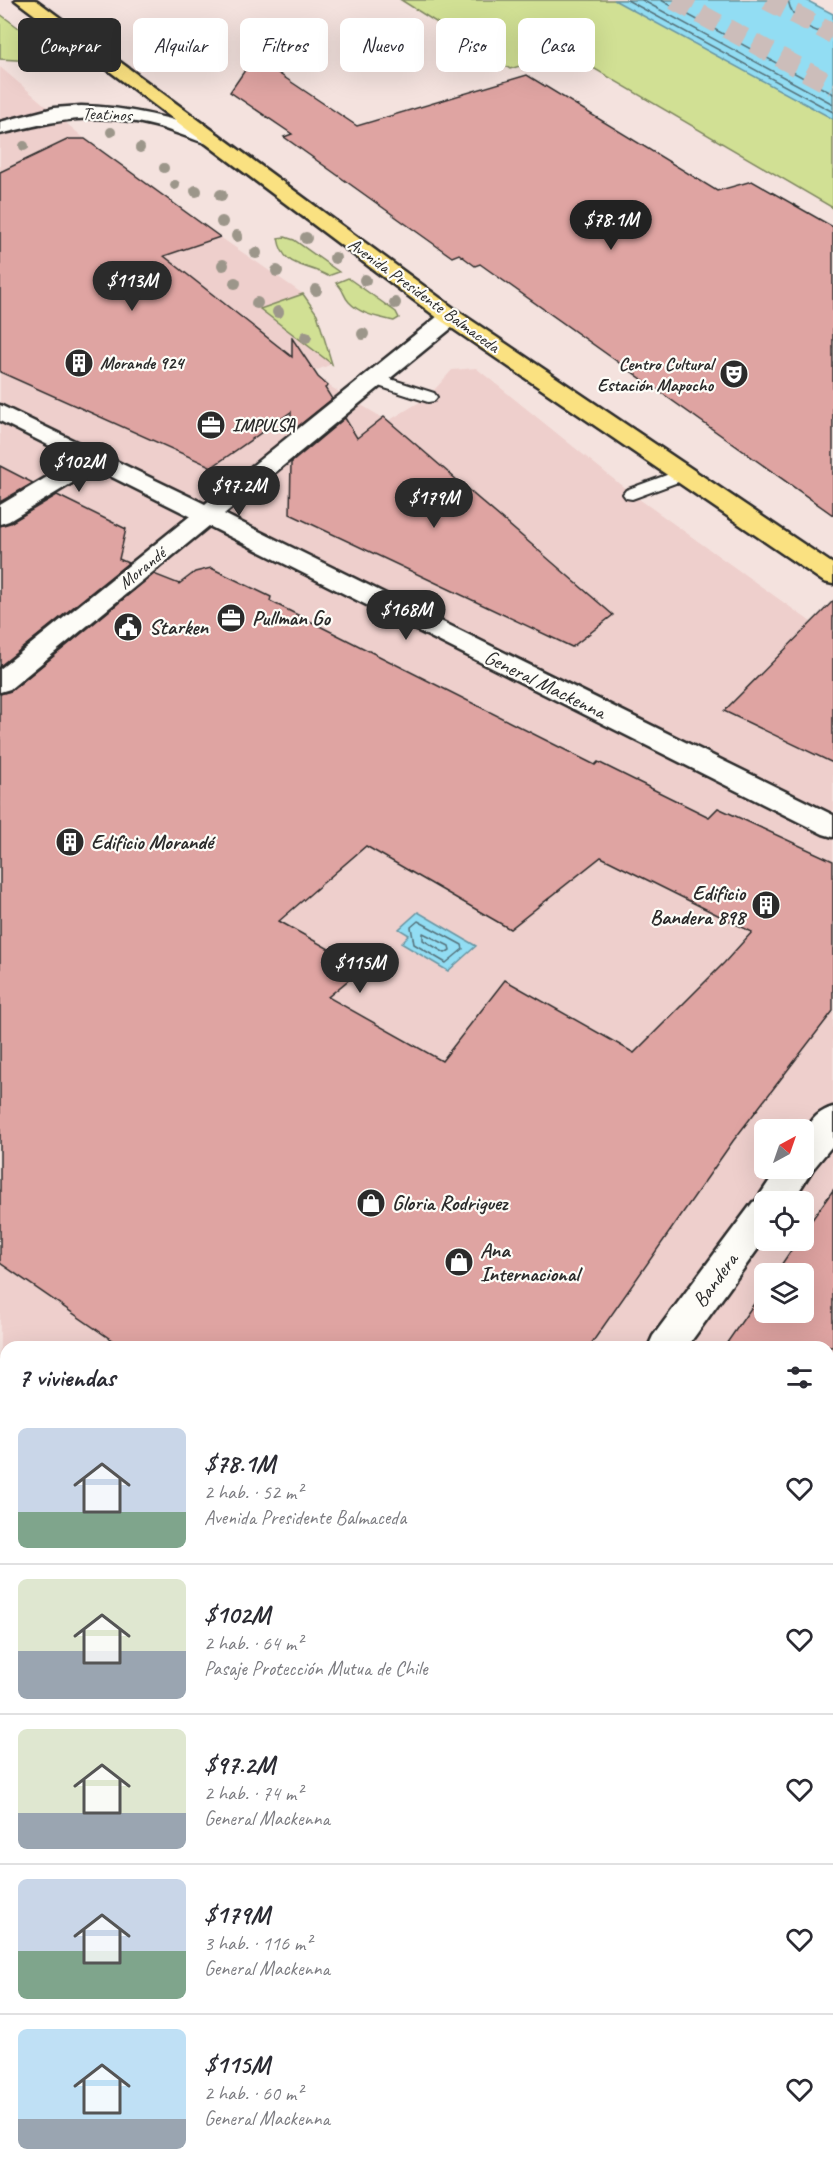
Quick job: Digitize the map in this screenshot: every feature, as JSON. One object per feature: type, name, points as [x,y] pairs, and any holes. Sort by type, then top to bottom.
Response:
[{"type":"main road","name":"Avenida Presidente Balmaceda","points":[[24,0],[451,317],[833,576]]},
{"type":"main road","name":"Teatinos","points":[[0,128],[64,114],[115,112],[167,122],[212,139]]},
{"type":"main road","name":"Morandé","points":[[0,683],[451,317]]},
{"type":"main road","name":"General Mackenna","points":[[0,412],[833,827]]},
{"type":"main road","points":[[0,516],[93,460]]},
{"type":"main road","points":[[814,1146],[833,1120]]},
{"type":"main road","name":"Bandera","points":[[670,1341],[754,1227]]},
{"type":"lane","points":[[375,379],[428,397]]},
{"type":"lane","points":[[632,494],[682,474]]},
{"type":"shaded area","points":[[0,67],[85,139],[134,176],[137,175],[220,237],[303,294],[317,314],[332,364],[312,372],[319,380],[388,421],[428,397],[452,370],[476,368],[632,494],[811,622],[813,621],[833,635],[833,1341],[0,1341]]},
{"type":"green space","points":[[401,0],[803,0],[833,16],[833,208],[595,69],[595,18],[518,18],[518,67],[510,69],[506,66],[506,18],[436,18],[436,22]]},
{"type":"green space","points":[[0,14],[18,27],[18,60],[0,59]]},
{"type":"green space","points":[[285,237],[294,240],[339,272],[328,276],[290,260],[281,248],[278,238]]},
{"type":"green space","points":[[348,278],[396,312],[399,318],[394,321],[376,317],[354,306],[347,300],[336,283]]},
{"type":"green space","points":[[303,294],[317,314],[332,364],[260,309]]},
{"type":"water","points":[[614,0],[806,0],[833,14],[833,119]]},
{"type":"water","points":[[418,912],[476,946],[448,971],[401,943],[409,935],[399,929]]},
{"type":"building","name":"Centro Cultural Estación Mapocho","points":[[244,72],[276,72],[357,126],[527,75],[717,191],[752,181],[833,227],[833,515],[480,264],[475,266],[459,254],[452,257],[284,137],[292,134],[230,92]]},
{"type":"building","points":[[69,139],[85,139],[220,237],[164,256],[292,357],[292,338],[318,377],[328,386],[325,388],[332,399],[291,432],[291,412],[212,467],[0,372],[0,172]]},
{"type":"building","points":[[384,417],[613,615],[572,647],[290,514],[291,463],[345,418],[357,438]]},
{"type":"building","points":[[0,466],[33,483],[0,502]]},
{"type":"building","points":[[57,495],[126,529],[119,559],[128,563],[0,666],[0,526],[10,523]]},
{"type":"building","points":[[211,568],[271,597],[270,601],[595,765],[598,762],[709,817],[718,808],[833,861],[833,1011],[733,1141],[593,1341],[113,1341],[0,1263],[0,694],[11,691],[154,574],[179,584],[195,572]],"holes":[[[366,846],[510,929],[601,857],[752,932],[634,1053],[505,980],[442,1061],[328,997],[363,968],[279,921]]]},
{"type":"building","points":[[833,601],[833,763],[724,711]]},
{"type":"building","points":[[833,1190],[833,1341],[728,1341],[754,1304],[754,1323],[814,1323],[814,1263],[782,1263],[791,1251],[814,1251],[814,1217]]},
{"type":"tunnel","points":[[674,0],[833,86]]},
{"type":"tunnel","points":[[767,0],[833,34]]},
{"type":"place","name":"Morande 924","points":[[79,363]]},
{"type":"place","name":"Centro Cultural Estación Mapocho","points":[[734,374]]},
{"type":"place","name":"IMPULSA","points":[[211,425]]},
{"type":"place","name":"Pullman Go","points":[[231,618]]},
{"type":"place","name":"Starken","points":[[128,627]]},
{"type":"place","name":"Edificio Morandé","points":[[70,842]]},
{"type":"place","name":"Edificio Bandera 898","points":[[766,905]]},
{"type":"place","name":"Gloria Rodriguez","points":[[371,1203]]},
{"type":"place","name":"Ana Internacional","points":[[459,1262]]}]
